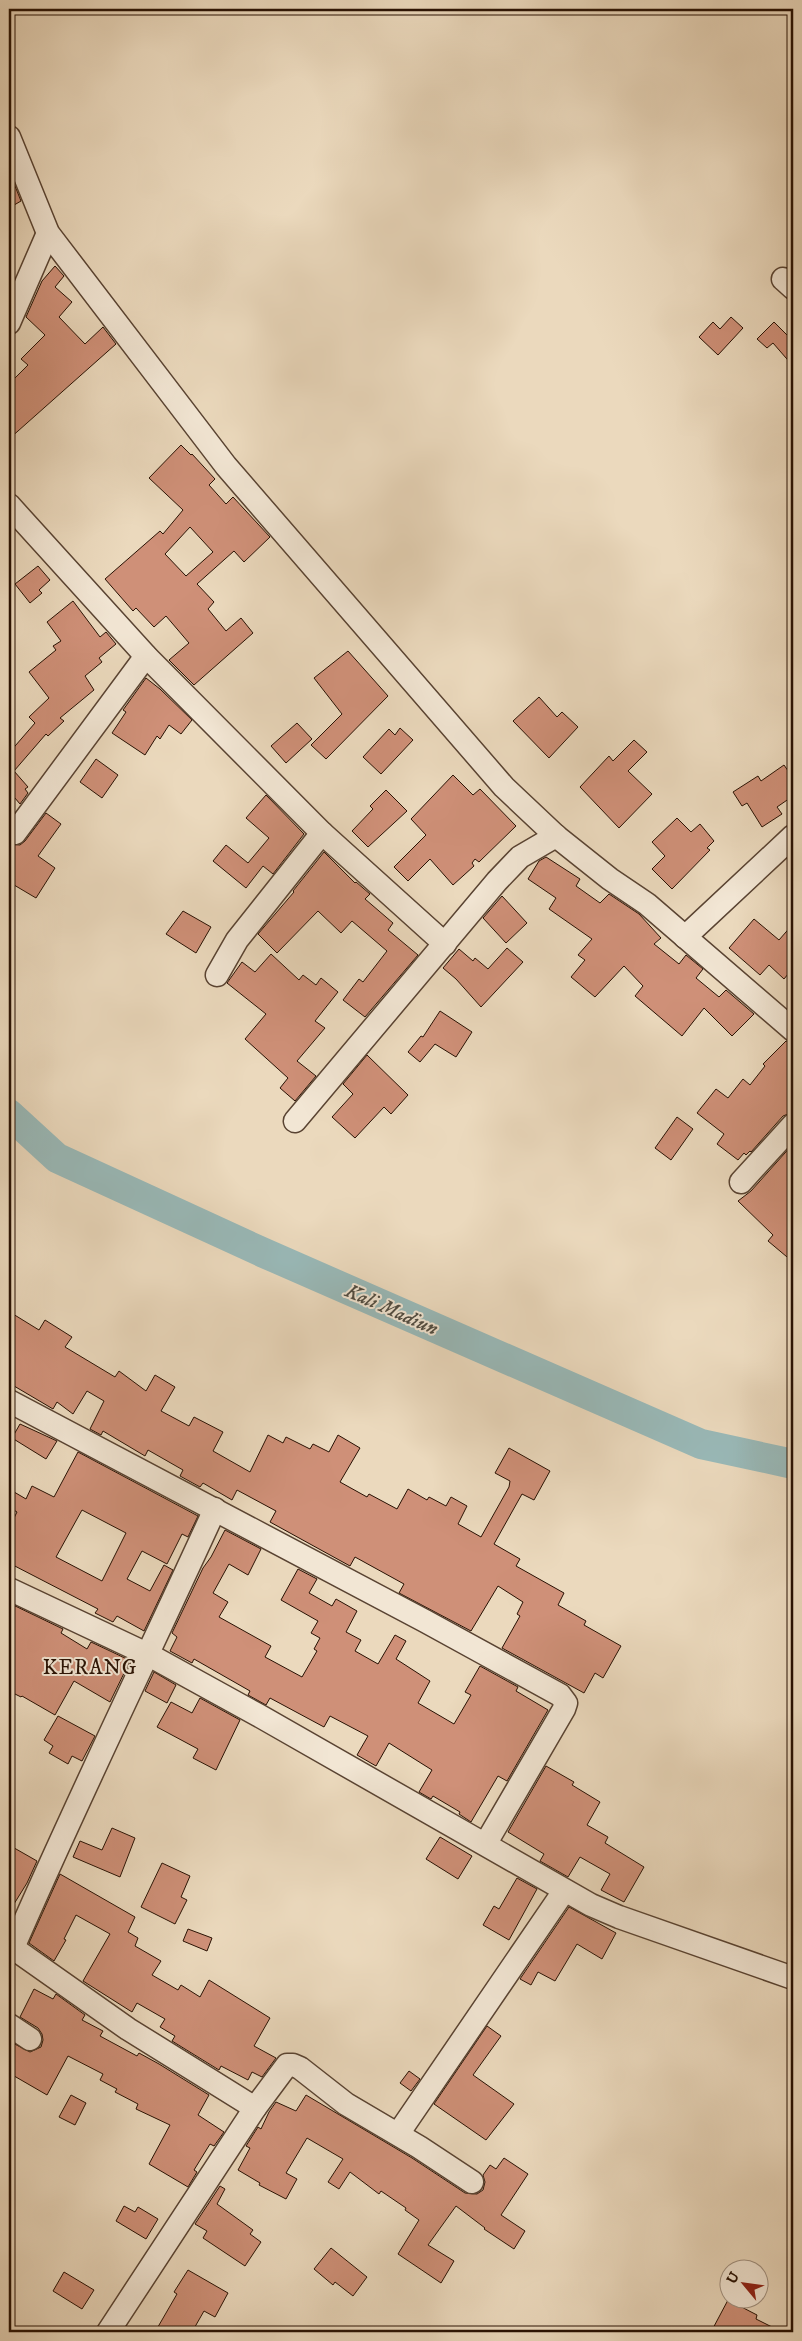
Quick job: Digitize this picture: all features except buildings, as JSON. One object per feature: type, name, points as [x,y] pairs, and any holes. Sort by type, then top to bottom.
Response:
[{"type":"street","points":[[9,137],[48,233],[226,466],[504,787],[556,836],[610,879],[647,904],[793,1030]]},
{"type":"street","points":[[9,323],[48,233]]},
{"type":"street","points":[[9,505],[146,656],[322,833],[445,944]]},
{"type":"street","points":[[15,833],[146,656]]},
{"type":"street","points":[[217,975],[237,940],[322,833]]},
{"type":"street","points":[[295,1121],[497,881],[520,857],[556,836]]},
{"type":"street","points":[[685,937],[793,836]]},
{"type":"street","points":[[741,1182],[793,1125]]},
{"type":"street","points":[[9,1401],[215,1508],[560,1695],[564,1700],[564,1709],[486,1844]]},
{"type":"street","points":[[215,1508],[149,1655],[11,1947],[128,2029],[254,2108]]},
{"type":"street","points":[[9,1589],[149,1655],[486,1844],[564,1890],[620,1917],[793,1978]]},
{"type":"street","points":[[398,2134],[564,1890]]},
{"type":"street","points":[[9,2025],[30,2039]]},
{"type":"street","points":[[108,2332],[254,2108],[286,2065],[293,2065],[346,2104],[398,2134],[472,2182]]},
{"type":"waterway","name":"Kali Madiun","points":[[9,1114],[57,1158],[264,1253],[701,1444],[793,1464]]},
{"type":"district","name":"KERANG","points":[[90,1667]]}]
